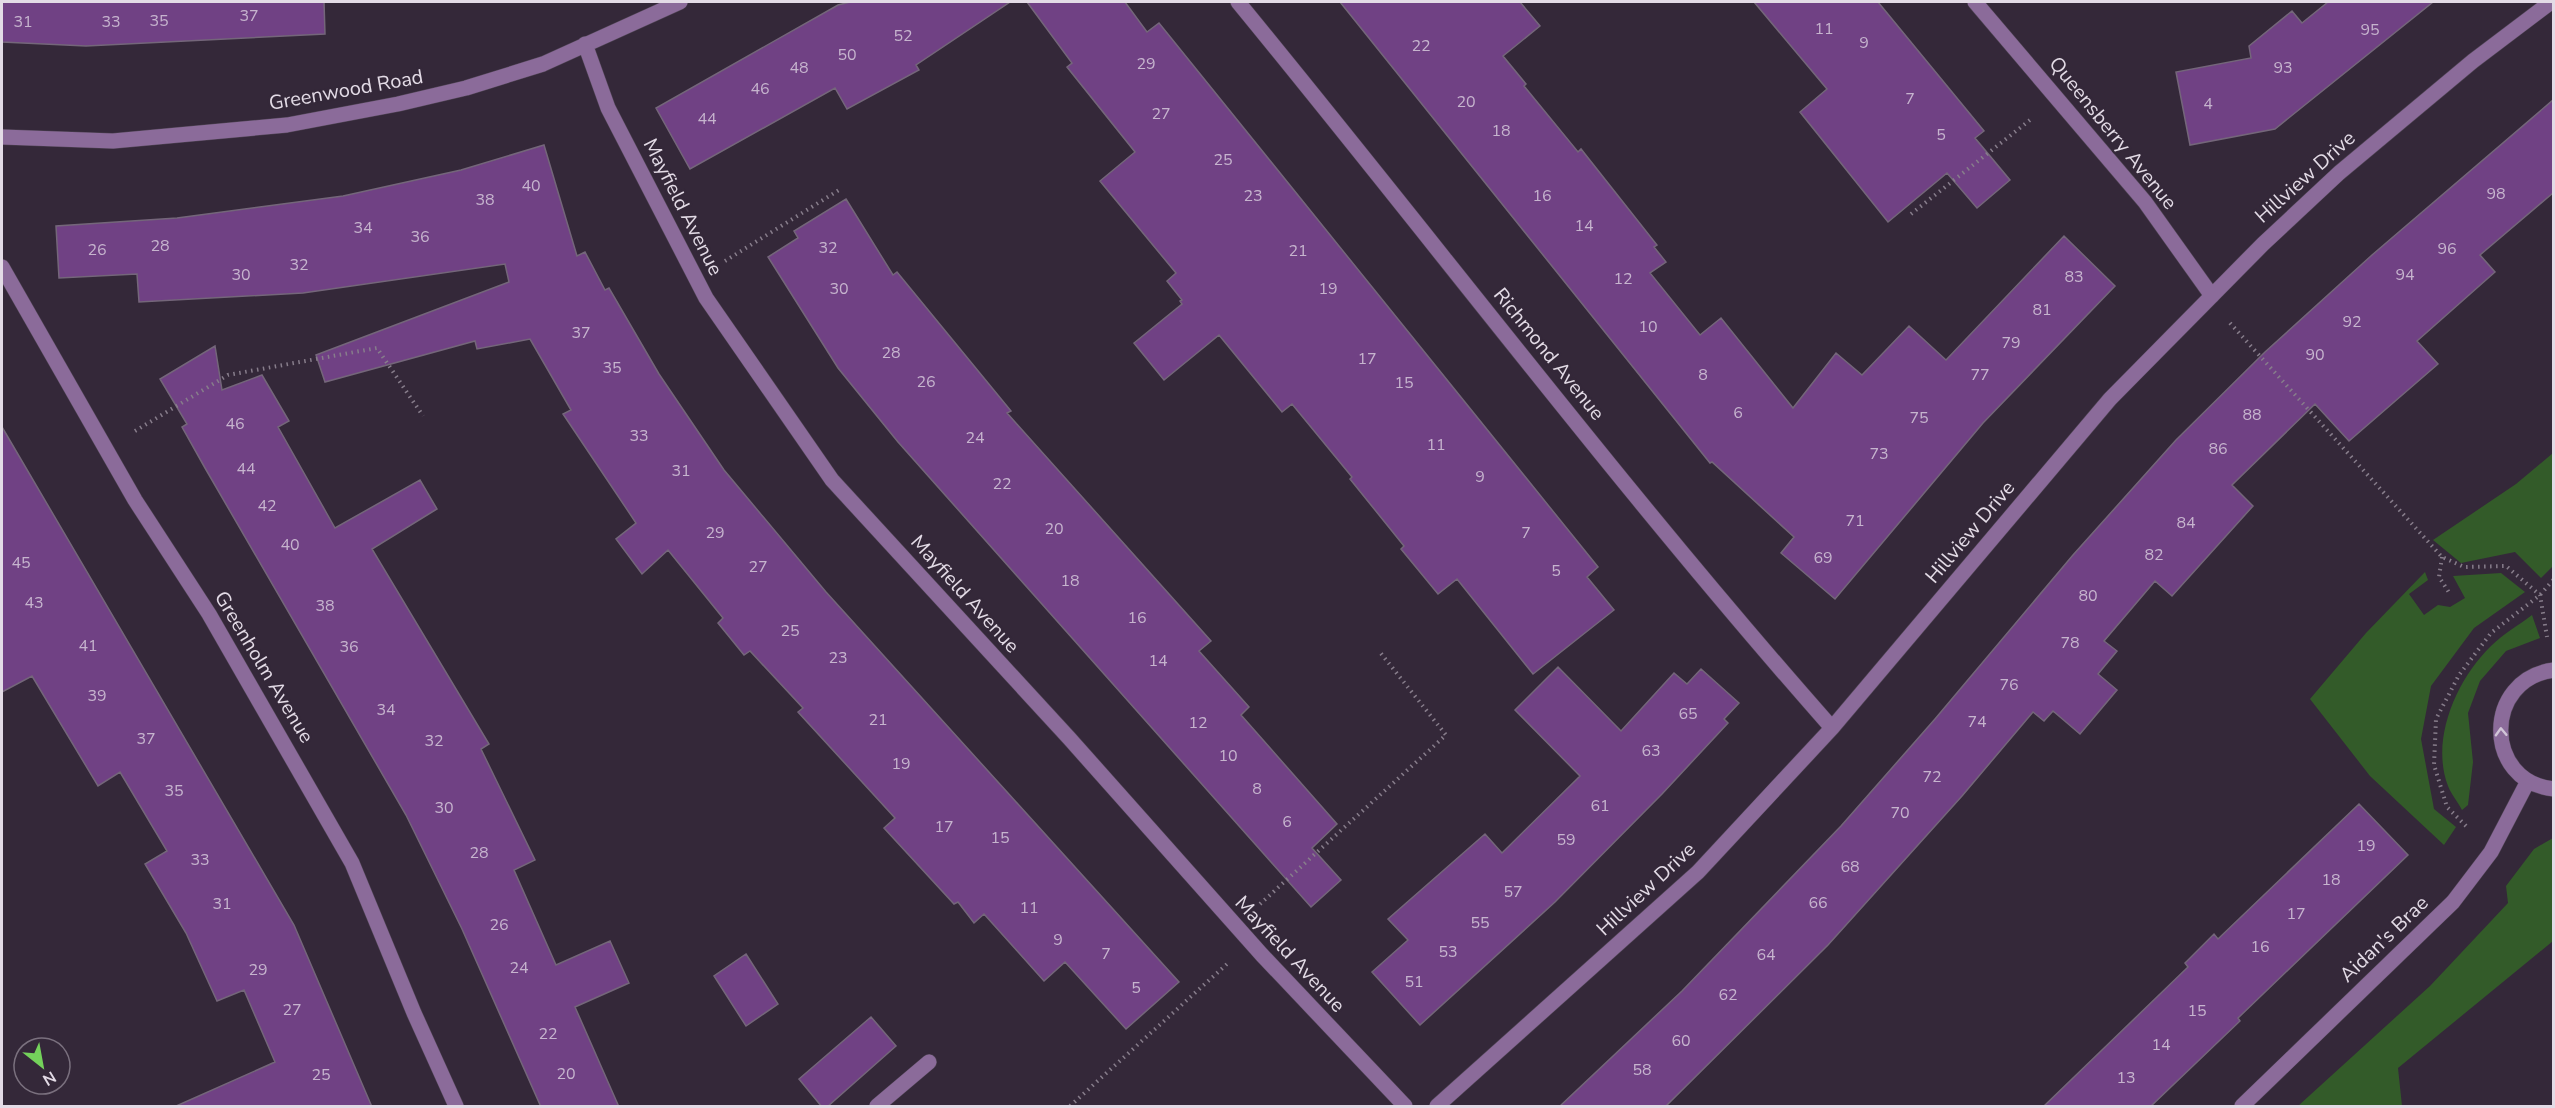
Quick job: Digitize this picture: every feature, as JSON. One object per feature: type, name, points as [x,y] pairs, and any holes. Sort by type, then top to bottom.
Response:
[{"type":"street","name":"Greenwood Road","points":[[2,137],[113,141],[287,125],[398,104],[543,64],[680,2]]},
{"type":"street","name":"Richmond Avenue","points":[[1238,2],[1594,443],[1767,654],[1832,728]]},
{"type":"street","name":"Queensberry Avenue","points":[[1975,2],[2145,202],[2212,296]]},
{"type":"street","name":"Hillview Drive","points":[[1437,1107],[1698,872],[1832,728],[2110,399],[2263,244],[2339,173],[2473,61],[2551,2]]},
{"type":"street","name":"Mayfield Avenue","points":[[585,44],[608,108],[706,298],[783,413],[832,480],[1069,738],[1235,926],[1405,1107]]},
{"type":"street","name":"Greenholm Avenue","points":[[2,267],[135,500],[209,614],[352,863],[456,1107]]},
{"type":"street","points":[[2552,670],[2534,676],[2518,686],[2507,700],[2501,718],[2500,736],[2505,754],[2514,770],[2528,781],[2553,789]]},
{"type":"street","name":"Aidan's Brae","points":[[2242,1107],[2453,902],[2491,852],[2528,781]]},
{"type":"street","points":[[877,1107],[929,1062]]},
{"type":"path","points":[[1911,214],[2058,98]]},
{"type":"path","points":[[696,278],[839,190]]},
{"type":"path","points":[[2231,324],[2442,557],[2464,567],[2506,566],[2540,595],[2552,670]]},
{"type":"path","points":[[106,448],[228,375],[377,348],[423,416]]},
{"type":"path","points":[[2442,557],[2439,577],[2450,594]]},
{"type":"path","points":[[1235,926],[1446,735],[1379,651]]},
{"type":"path","points":[[1070,1107],[1251,943]]},
{"type":"green space","points":[[2553,453],[2553,566],[2541,578],[2515,552],[2461,563],[2433,540],[2516,484]]},
{"type":"green space","points":[[2425,572],[2428,580],[2409,594],[2424,615],[2438,605],[2450,607],[2465,598],[2453,576],[2501,573],[2525,592],[2474,628],[2431,686],[2421,739],[2434,809],[2456,827],[2444,845],[2370,776],[2310,699],[2366,633]]},
{"type":"green space","points":[[2532,615],[2540,638],[2506,651],[2480,681],[2468,713],[2473,762],[2468,805],[2462,810],[2449,789],[2443,768],[2442,749],[2450,711],[2467,675],[2479,660],[2496,642]]},
{"type":"green space","points":[[2553,838],[2553,941],[2398,1068],[2402,1106],[2298,1106],[2430,986],[2508,903],[2506,886],[2534,849]]},
{"type":"building","points":[[2,2],[324,2],[325,34],[86,46],[2,42]]},
{"type":"building","points":[[850,2],[1010,2],[916,65],[919,70],[847,109],[835,88],[690,169],[656,108],[838,5]]},
{"type":"building","points":[[1027,2],[1125,2],[1147,32],[1159,23],[1598,567],[1587,577],[1614,610],[1533,674],[1457,579],[1438,594],[1401,549],[1404,546],[1350,479],[1352,477],[1292,404],[1282,412],[1219,335],[1164,380],[1134,343],[1182,304],[1180,301],[1182,300],[1167,281],[1176,273],[1100,181],[1135,152],[1067,67],[1072,63]]},
{"type":"building","points":[[1340,2],[1520,2],[1540,26],[1503,56],[1526,84],[1524,86],[1578,152],[1581,149],[1657,245],[1654,247],[1666,262],[1650,273],[1700,335],[1721,318],[1793,408],[1836,353],[1862,375],[1909,326],[1946,360],[2064,236],[2115,286],[1983,423],[1835,599],[1781,553],[1794,537],[1712,462],[1710,463]]},
{"type":"building","points":[[1754,2],[1878,2],[1984,131],[1975,138],[2010,180],[1977,208],[1947,173],[1888,222],[1800,112],[1827,89]]},
{"type":"building","points":[[2328,2],[2433,2],[2275,129],[2190,145],[2176,72],[2251,58],[2249,46],[2292,11],[2302,23]]},
{"type":"building","points":[[2553,100],[2553,193],[2480,255],[2495,272],[2417,341],[2438,364],[2349,441],[2315,404],[2232,485],[2253,506],[2172,596],[2155,581],[2104,641],[2117,651],[2098,674],[2117,690],[2080,734],[2053,711],[2044,721],[2033,712],[1962,796],[1828,945],[1665,1107],[1559,1107],[1682,991],[1841,826],[1935,719],[2073,555],[2176,440],[2265,352],[2372,255]]},
{"type":"building","points":[[544,145],[577,256],[585,252],[605,290],[609,288],[659,374],[724,470],[826,592],[1179,982],[1126,1029],[1065,962],[1044,981],[984,914],[974,923],[958,902],[954,904],[884,828],[895,818],[798,712],[803,708],[750,651],[744,655],[718,623],[723,618],[668,550],[642,574],[616,539],[636,523],[563,414],[571,410],[530,339],[477,349],[475,341],[325,382],[316,355],[509,282],[505,264],[303,293],[139,302],[137,274],[59,278],[56,226],[177,218],[343,196],[461,170]]},
{"type":"building","points":[[846,199],[893,275],[897,272],[1011,411],[1007,413],[1211,641],[1199,651],[1249,707],[1241,715],[1337,824],[1312,848],[1341,880],[1311,907],[898,442],[838,368],[768,257],[798,238],[794,231]]},
{"type":"building","points":[[215,346],[222,390],[262,375],[289,421],[278,427],[335,528],[420,480],[437,509],[372,549],[489,744],[481,749],[535,860],[514,870],[556,965],[610,941],[629,983],[575,1007],[619,1107],[541,1107],[462,929],[406,815],[205,468],[182,427],[187,424],[160,379]]},
{"type":"building","points":[[2,427],[294,925],[372,1107],[174,1107],[275,1062],[244,990],[217,1001],[186,933],[145,864],[167,851],[120,772],[98,786],[32,676],[2,692]]},
{"type":"building","points":[[1558,667],[1621,731],[1674,673],[1687,684],[1701,669],[1739,703],[1724,719],[1728,723],[1662,794],[1555,902],[1420,1025],[1372,972],[1408,940],[1388,919],[1485,834],[1502,853],[1580,776],[1515,710]]},
{"type":"building","points":[[2359,804],[2408,855],[2238,1018],[2240,1021],[2150,1107],[2043,1107],[2188,967],[2185,963],[2214,934],[2218,939]]},
{"type":"building","points":[[746,954],[778,1004],[746,1026],[714,976]]},
{"type":"building","points":[[871,1017],[896,1046],[827,1107],[822,1107],[799,1079]]}]
